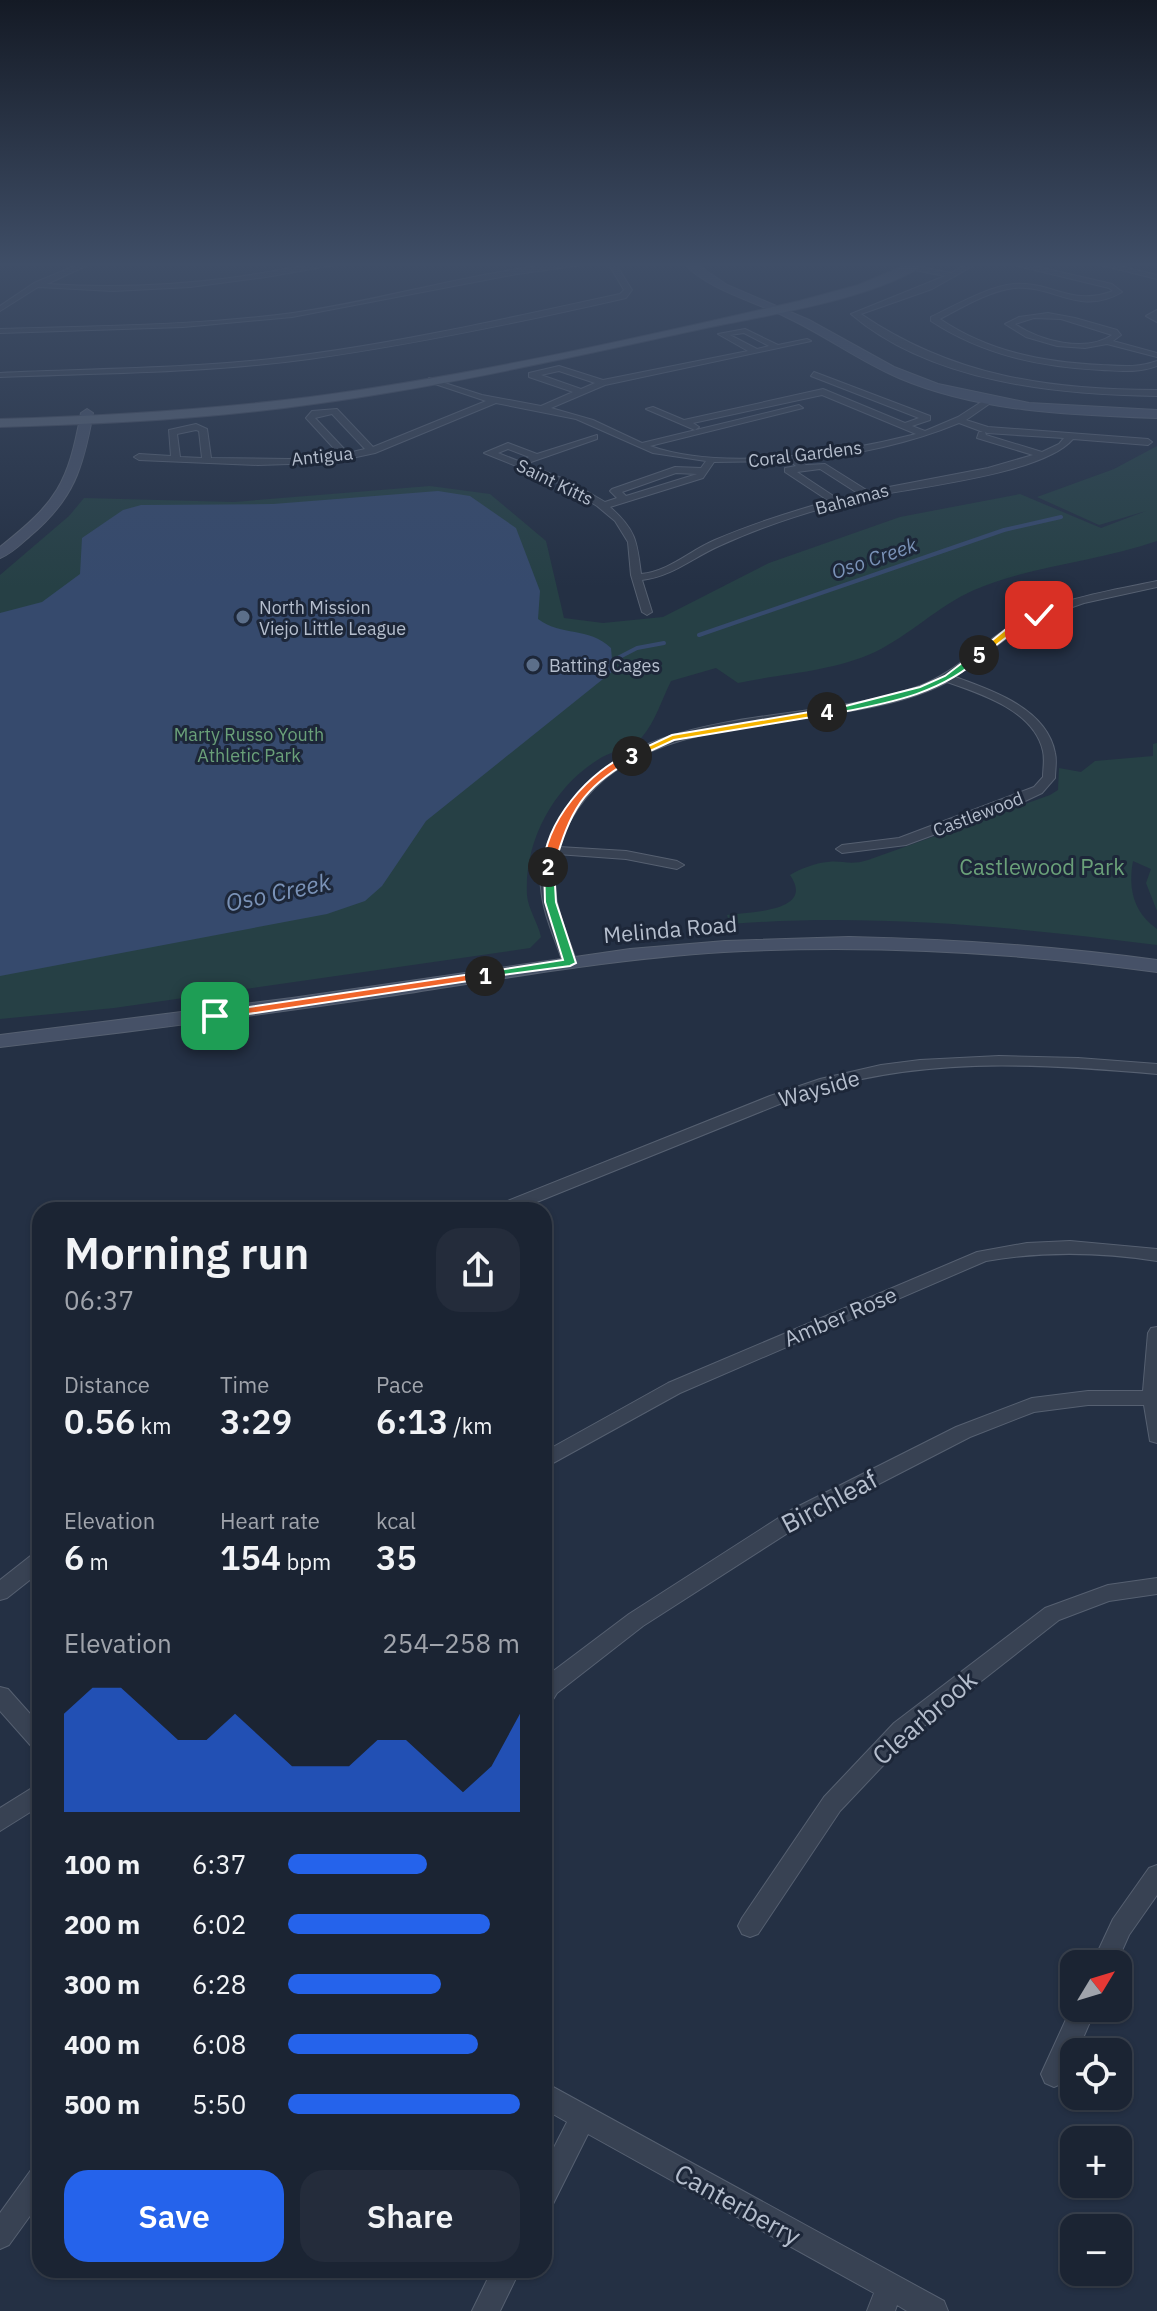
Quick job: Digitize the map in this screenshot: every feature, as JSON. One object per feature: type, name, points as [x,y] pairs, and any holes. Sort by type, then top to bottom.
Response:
[{"type":"main road","points":[[0,416],[86,417],[243,402],[442,371]]},
{"type":"main road","points":[[0,423],[293,403],[474,371]]},
{"type":"main road","points":[[894,371],[989,400],[1101,413],[1157,414]]},
{"type":"main road","points":[[0,554],[47,514],[65,490],[76,464],[86,417]]},
{"type":"main road","name":"Melinda Road","points":[[0,1041],[215,1016],[662,951],[768,944],[868,943],[1099,957],[1157,966]]},
{"type":"street","points":[[0,375],[85,371]]},
{"type":"street","points":[[548,371],[532,375],[578,391]]},
{"type":"street","points":[[567,371],[603,383]]},
{"type":"street","points":[[543,408],[603,383],[663,371]]},
{"type":"street","points":[[972,371],[1051,388],[1098,393],[1157,393]]},
{"type":"street","points":[[984,375],[992,371]]},
{"type":"street","points":[[814,374],[927,418],[904,426]]},
{"type":"street","name":"Coral Gardens","points":[[432,380],[454,392],[543,408],[595,423],[641,445],[711,460],[792,458],[879,445],[924,434],[959,420],[989,400]]},
{"type":"street","points":[[685,422],[823,392],[924,434]]},
{"type":"street","points":[[1098,393],[1101,413]]},
{"type":"street","points":[[847,402],[866,396]]},
{"type":"street","name":"Antigua","points":[[139,457],[308,460],[372,451],[494,401]]},
{"type":"street","points":[[641,445],[823,403]]},
{"type":"street","points":[[755,405],[769,414]]},
{"type":"street","points":[[650,409],[703,431]]},
{"type":"street","points":[[345,455],[310,418],[315,413],[334,411],[372,451]]},
{"type":"street","points":[[959,420],[987,430],[1148,442]]},
{"type":"street","points":[[176,459],[172,432],[196,427],[203,429],[207,460]]},
{"type":"street","points":[[987,430],[980,436],[1041,455]]},
{"type":"street","name":"Bahamas","points":[[637,577],[663,575],[714,544],[837,502],[1010,465],[1065,446],[1071,436]]},
{"type":"street","points":[[520,464],[594,437]]},
{"type":"street","name":"Saint Kitts","points":[[538,457],[508,446],[489,453],[539,470],[602,506],[630,534],[647,612]]},
{"type":"street","points":[[792,458],[804,468]]},
{"type":"street","points":[[602,506],[700,476],[711,460]]},
{"type":"street","points":[[837,502],[788,470],[822,466],[866,494]]},
{"type":"street","points":[[570,963],[551,902],[547,875],[551,850],[562,822],[578,796],[613,766],[648,747],[697,733],[895,699],[948,678],[1009,631],[1039,615],[1074,602],[1157,584]]},
{"type":"street","name":"Castlewood","points":[[842,849],[901,842],[1019,799],[1038,790],[1049,778],[1049,751],[1040,733],[1026,718],[977,688],[948,678]]},
{"type":"street","points":[[551,850],[626,855],[677,865]]},
{"type":"street","name":"Wayside","points":[[521,1202],[774,1101],[841,1078],[924,1064],[995,1061],[1157,1069]]},
{"type":"street","name":"Amber Rose","points":[[552,1457],[674,1388],[983,1256],[1029,1247],[1065,1246],[1157,1255]]},
{"type":"street","points":[[1157,1333],[1152,1398],[1157,1436]]},
{"type":"street","name":"Birchleaf","points":[[552,1684],[636,1620],[798,1516],[963,1432],[1032,1405],[1088,1398],[1152,1398]]},
{"type":"street","points":[[0,1592],[32,1566]]},
{"type":"street","name":"Clearbrook","points":[[750,1926],[832,1804],[902,1730],[1052,1614],[1108,1593],[1157,1586]]},
{"type":"street","points":[[0,1696],[32,1731]]},
{"type":"street","points":[[0,1821],[32,1799]]},
{"type":"street","points":[[1110,1950],[1121,1927],[1157,1876]]},
{"type":"street","points":[[1054,2074],[1078,2022]]},
{"type":"street","name":"Canterberry","points":[[552,2100],[885,2300],[934,2311]]},
{"type":"street","points":[[552,2179],[583,2117]]},
{"type":"street","points":[[0,2236],[32,2190]]},
{"type":"street","points":[[486,2311],[502,2278]]},
{"type":"green space","name":"Marty Russo Youth Athletic Park","points":[[1157,446],[1157,541],[1019,575],[974,590],[888,645],[842,664],[738,683],[716,668],[671,681],[642,737],[599,759],[583,771],[555,800],[545,818],[536,836],[527,875],[528,900],[541,937],[530,948],[114,1008],[0,1019],[0,575],[69,516],[84,498],[234,502],[430,486],[490,494],[546,541],[564,618],[603,623],[663,617],[769,563],[900,517],[1020,494],[1101,528],[1146,511],[1099,525],[1037,497],[1114,469]]},
{"type":"green space","name":"Castlewood Park","points":[[1157,743],[1157,911],[1146,883],[1151,869],[1133,861],[1131,881],[1134,899],[1142,915],[1157,929],[1157,945],[1051,933],[890,921],[730,924],[727,915],[764,911],[788,903],[796,887],[790,875],[803,869],[823,863],[868,860],[1050,795],[1058,790],[1059,768],[1081,772],[1095,761],[1153,756],[1153,744]]},
{"type":"water","name":"Marty Russo Youth Athletic Park","points":[[438,491],[470,496],[516,528],[540,591],[538,619],[547,625],[602,641],[611,648],[613,671],[426,821],[382,886],[365,901],[327,914],[0,976],[0,613],[42,602],[80,574],[82,538],[123,510],[141,505],[273,504]]},
{"type":"waterway","name":"Oso Creek","points":[[699,635],[1004,530],[1061,517]]},
{"type":"waterway","name":"Oso Creek","points":[[608,663],[637,648],[664,643]]},
{"type":"place","name":"North Mission Viejo Little League","points":[[243,617]]},
{"type":"place","name":"Batting Cages","points":[[533,665]]},
{"type":"route","points":[[215,1016],[570,963],[551,902],[547,875],[551,850],[562,822],[578,796],[613,766],[672,738],[859,707],[924,689],[948,678],[1009,631],[1039,615]]}]
